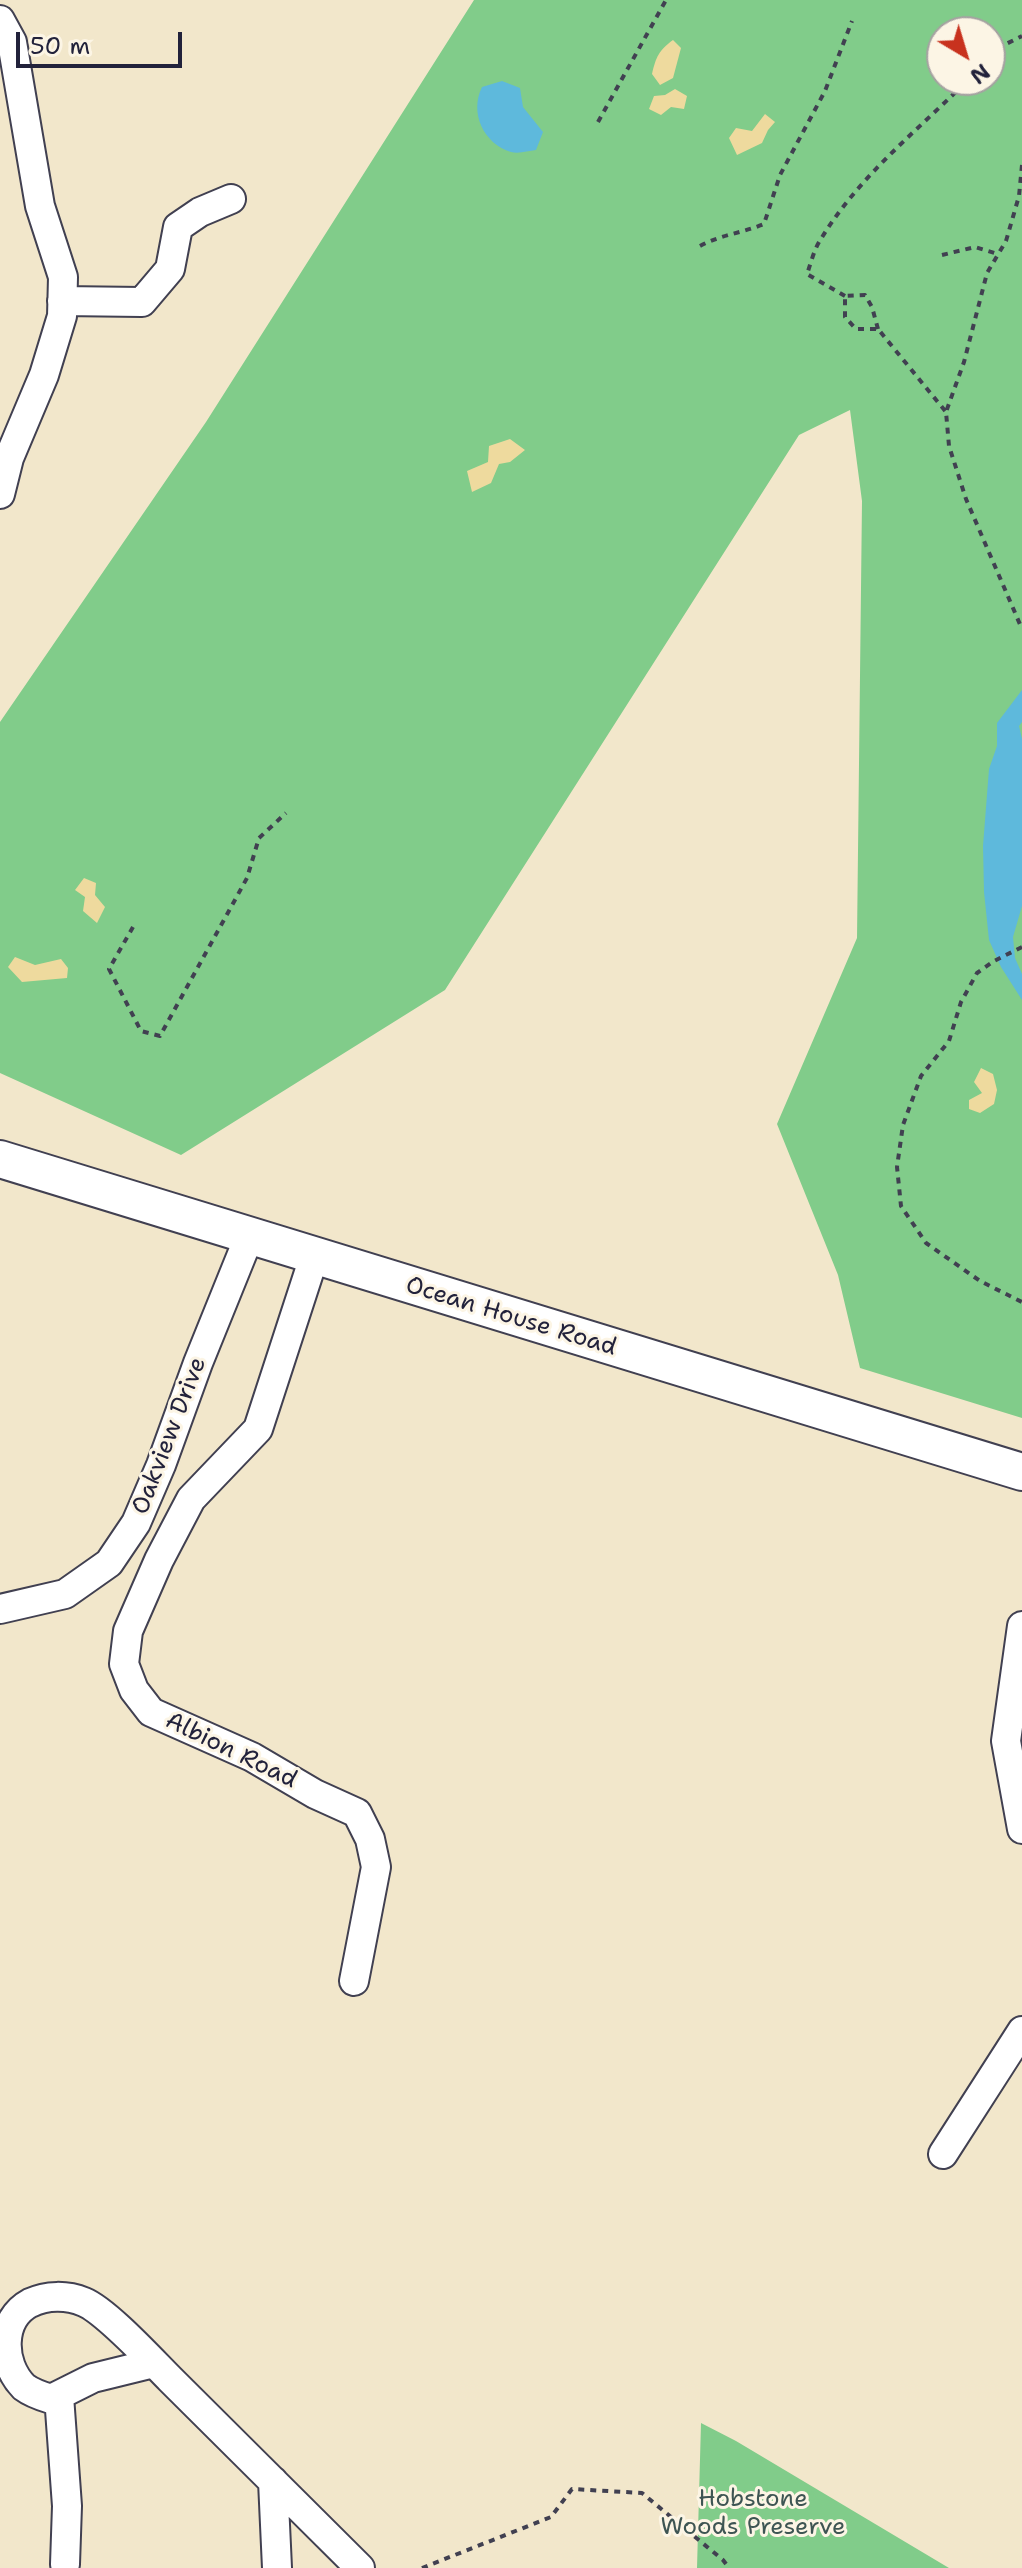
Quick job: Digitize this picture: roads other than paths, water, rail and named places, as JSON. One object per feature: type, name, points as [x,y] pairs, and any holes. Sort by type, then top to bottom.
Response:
[{"type":"main road","name":"Ocean House Road","points":[[0,1159],[1022,1472]]},
{"type":"street","points":[[0,20],[12,42],[40,206],[63,277],[62,316],[44,375],[9,458],[0,494]]},
{"type":"street","points":[[62,301],[142,302],[170,269],[178,227],[200,212],[231,199]]},
{"type":"street","name":"Oakview Drive","points":[[0,1609],[65,1594],[109,1563],[136,1523],[249,1237]]},
{"type":"street","name":"Albion Road","points":[[314,1257],[258,1429],[191,1499],[159,1560],[128,1631],[124,1664],[134,1690],[151,1712],[252,1757],[315,1794],[357,1813],[370,1839],[376,1867],[354,1981]]},
{"type":"street","points":[[1022,1626],[1006,1741],[1022,1829]]},
{"type":"street","points":[[943,2154],[1022,2031]]},
{"type":"street","points":[[154,2363],[93,2378],[51,2399],[25,2388],[8,2370],[3,2359],[3,2331],[17,2310],[45,2297],[64,2297],[94,2307],[154,2363],[360,2568]]},
{"type":"street","points":[[59,2396],[67,2506],[65,2564]]},
{"type":"street","points":[[273,2481],[277,2568]]},
{"type":"water","points":[[502,81],[520,88],[523,107],[543,132],[536,150],[514,153],[501,148],[482,126],[477,107],[482,87]]},
{"type":"water","points":[[1022,690],[1022,722],[1019,726],[1022,739],[1022,906],[1013,937],[1015,958],[1022,974],[1022,1000],[1001,967],[989,940],[983,846],[989,769],[997,746],[997,723]]},
{"type":"park label","name":"Hobstone Woods Preserve","points":[[753,2514]]}]
